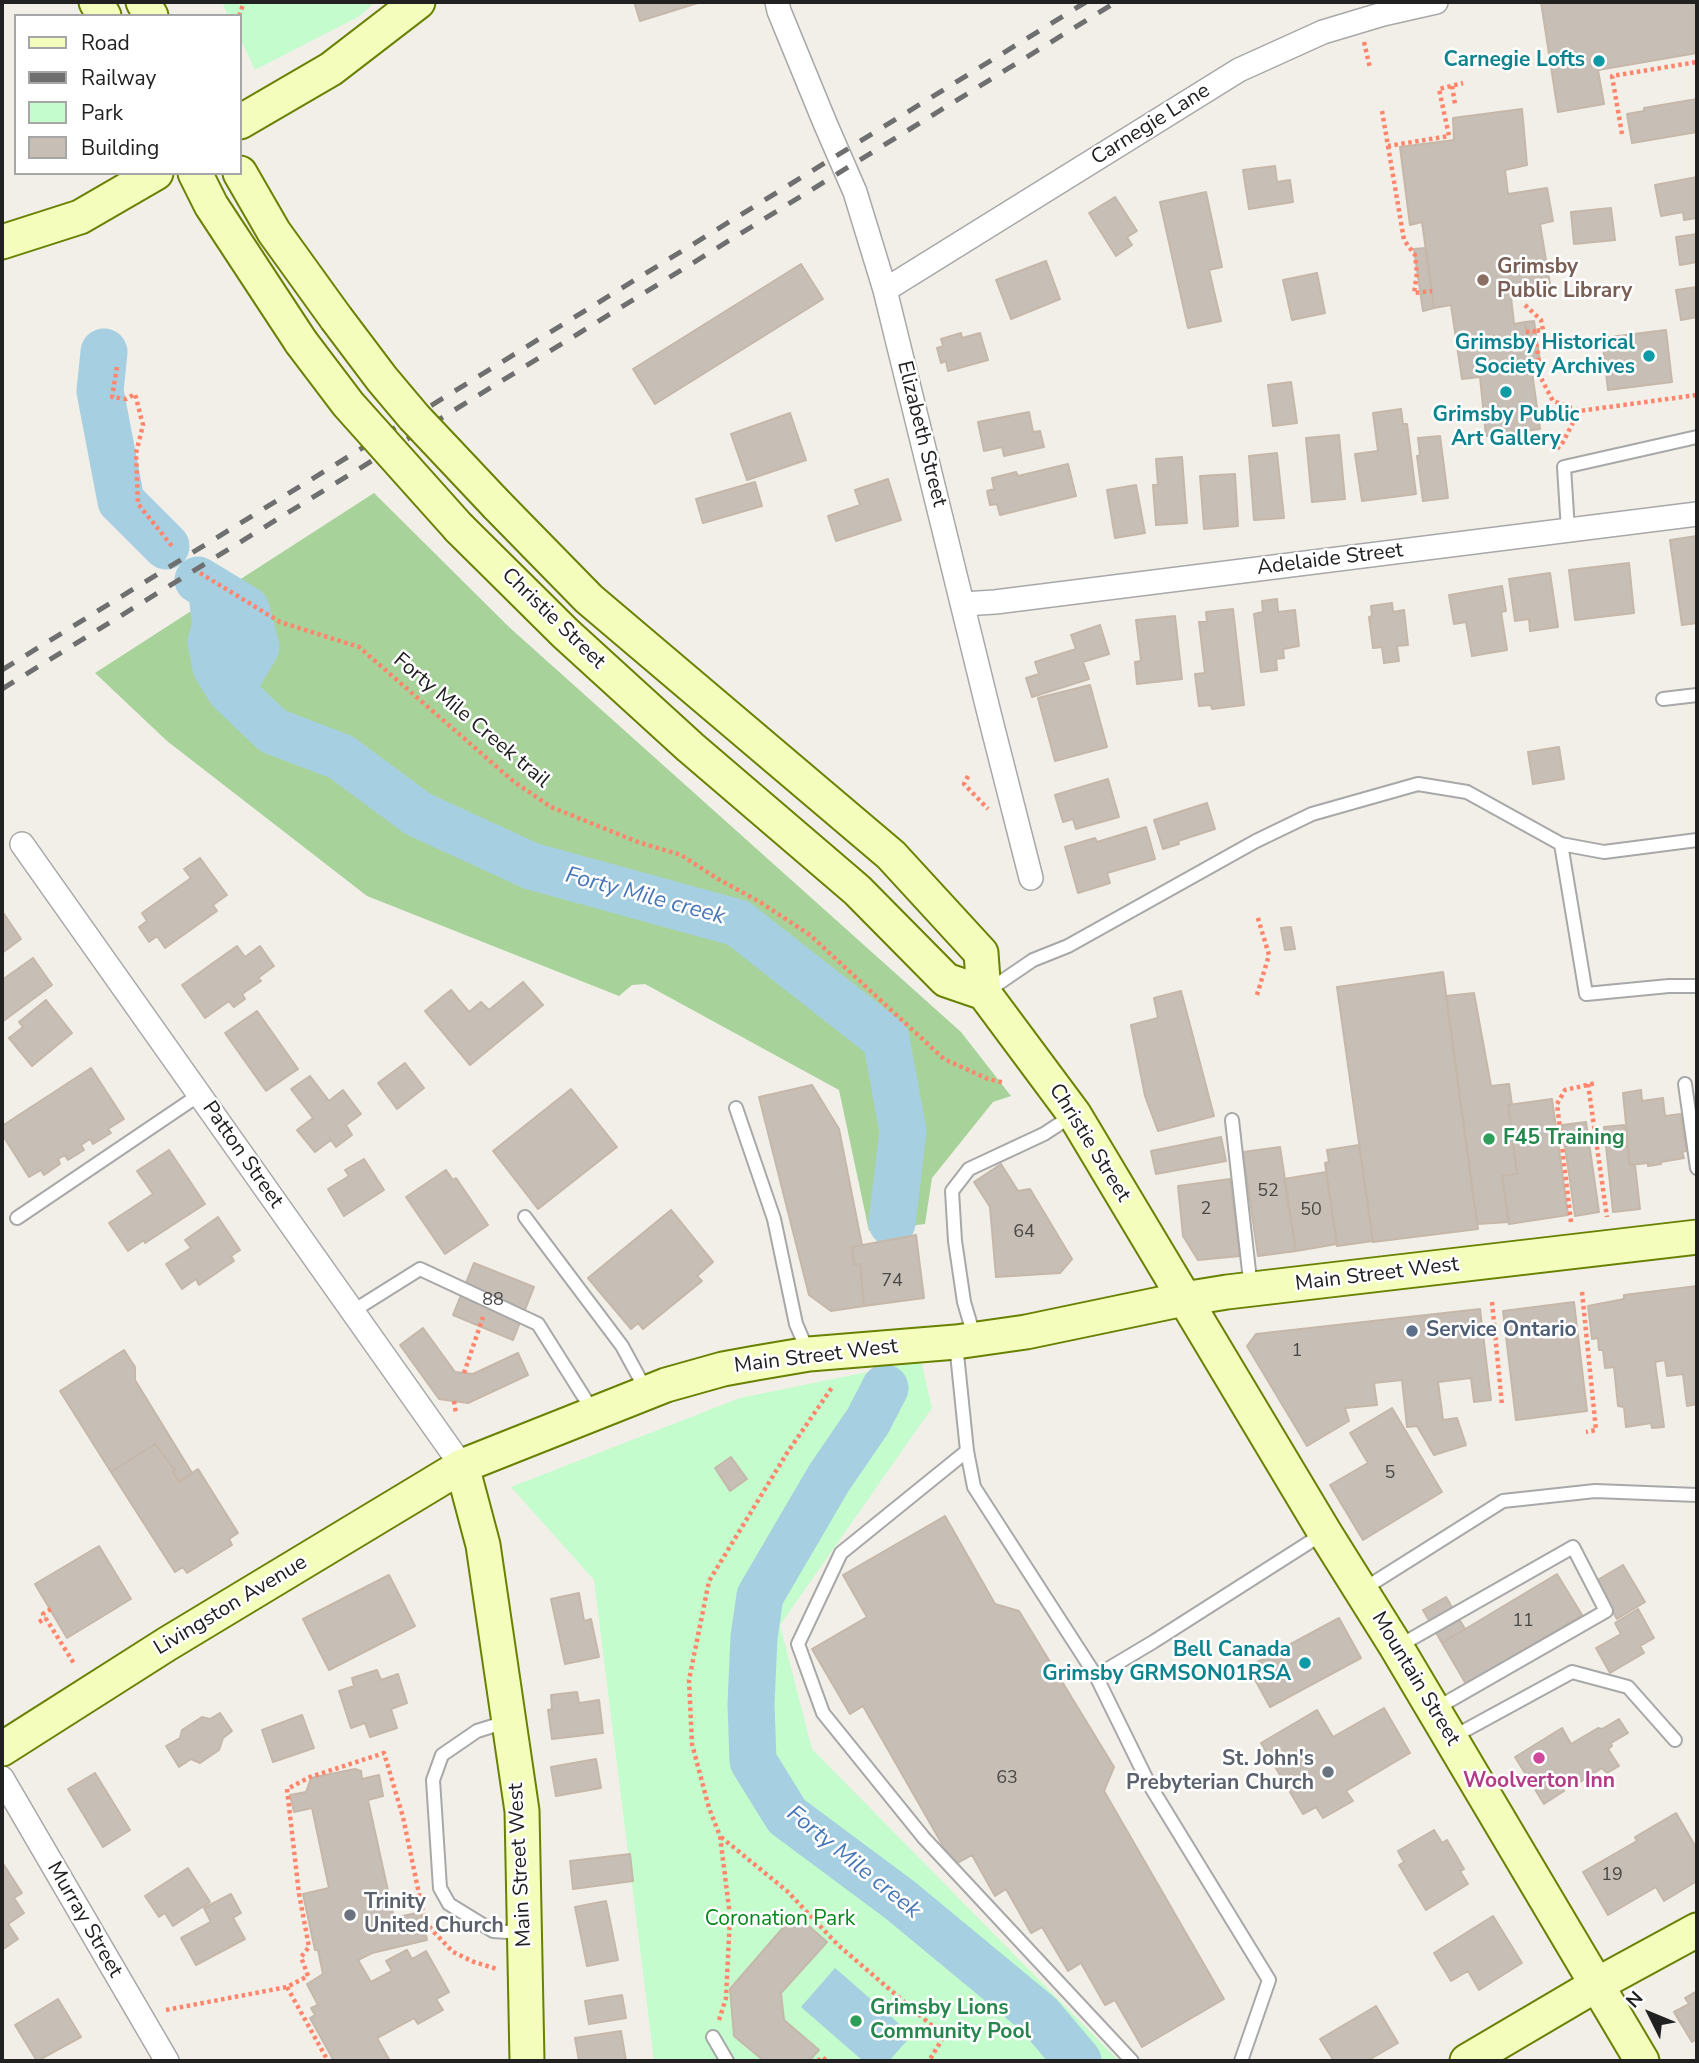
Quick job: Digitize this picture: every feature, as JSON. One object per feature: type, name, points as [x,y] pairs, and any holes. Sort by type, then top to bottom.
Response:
[{"type":"main road","points":[[242,121],[331,69],[418,2]]},
{"type":"main road","points":[[2,242],[80,217],[153,175]]},
{"type":"main road","name":"Christie Street","points":[[196,175],[211,205],[301,342],[348,404],[459,528],[565,633],[680,738],[858,890],[946,980],[984,993]]},
{"type":"main road","name":"Christie Street","points":[[241,175],[274,232],[382,379],[497,505],[589,599],[891,855],[981,953],[984,993],[1074,1114],[1184,1299]]},
{"type":"main road","name":"Main Street West","points":[[527,2061],[522,1811],[483,1545],[462,1466],[647,1392],[723,1368],[810,1354],[965,1341],[1026,1332],[1184,1299],[1697,1237]]},
{"type":"main road","name":"Mountain Street","points":[[1184,1299],[1397,1647],[1642,2061]]},
{"type":"main road","name":"Livingston Avenue","points":[[2,1749],[167,1644],[462,1466]]},
{"type":"main road","points":[[1467,2061],[1596,1984],[1697,1930]]},
{"type":"street","name":"Elizabeth Street","points":[[777,2],[855,192],[885,290],[1031,878]]},
{"type":"street","name":"Carnegie Lane","points":[[885,290],[1239,70],[1323,32],[1436,2]]},
{"type":"street","name":"Adelaide Street","points":[[963,604],[1697,514]]},
{"type":"street","name":"Patton Street","points":[[22,844],[462,1466]]},
{"type":"street","name":"Murray Street","points":[[2,1778],[167,2061]]},
{"type":"lane","points":[[1568,530],[1564,467],[1697,437]]},
{"type":"lane","points":[[1663,699],[1697,695]]},
{"type":"lane","points":[[984,993],[1033,961],[1068,946],[1256,841],[1312,814],[1418,784],[1467,792],[1561,844],[1604,852],[1697,840]]},
{"type":"lane","points":[[1561,844],[1586,994],[1697,986]]},
{"type":"lane","points":[[1685,1084],[1697,1168]]},
{"type":"lane","points":[[17,1218],[200,1095]]},
{"type":"lane","points":[[736,1108],[774,1219],[796,1324],[810,1354]]},
{"type":"lane","points":[[1074,1114],[1044,1134],[969,1169],[952,1191],[955,1241],[964,1302],[967,1451],[974,1487],[1096,1676],[1149,1784],[1269,1980],[1241,2061]]},
{"type":"lane","points":[[1232,1120],[1251,1290]]},
{"type":"lane","points":[[525,1217],[622,1346],[647,1392]]},
{"type":"lane","points":[[353,1311],[420,1269],[538,1324],[594,1414]]},
{"type":"lane","points":[[967,1451],[841,1553],[797,1644],[823,1713],[831,1723],[924,1838],[1132,2061]]},
{"type":"lane","points":[[1362,1590],[1503,1501],[1595,1491],[1697,1495]]},
{"type":"lane","points":[[1096,1676],[1325,1533]]},
{"type":"lane","points":[[1397,1647],[1573,1547],[1606,1611],[1433,1710]]},
{"type":"lane","points":[[1451,1738],[1572,1672],[1628,1687],[1675,1740]]},
{"type":"lane","points":[[509,1721],[477,1731],[442,1755],[433,1780],[439,1874],[440,1888],[449,1904],[493,1931],[524,1933]]},
{"type":"lane","points":[[713,2037],[727,2061]]},
{"type":"path","points":[[1363,38],[1370,68]]},
{"type":"path","points":[[1622,134],[1612,76],[1697,62]]},
{"type":"path","points":[[1388,146],[1449,136],[1439,89],[1463,83]]},
{"type":"path","points":[[1452,86],[1455,104]]},
{"type":"path","points":[[1382,111],[1404,240],[1415,255],[1417,273],[1414,293],[1432,291]]},
{"type":"path","points":[[1525,305],[1541,320],[1543,330],[1527,332]]},
{"type":"path","points":[[1534,331],[1542,380],[1553,401],[1579,411],[1697,395]]},
{"type":"path","points":[[117,367],[112,397],[126,399],[135,394],[143,425],[136,453],[138,504],[172,546]]},
{"type":"path","name":"Forty Mile Creek trail","points":[[200,573],[279,622],[359,648],[513,781],[551,807],[638,842],[681,855],[760,902],[810,935],[944,1059],[988,1079],[1005,1083]]},
{"type":"path","points":[[968,776],[964,784],[991,813]]},
{"type":"path","points":[[1256,915],[1269,955],[1256,995]]},
{"type":"path","points":[[1572,1223],[1557,1104],[1565,1090],[1596,1083]]},
{"type":"path","points":[[1588,1084],[1607,1217]]},
{"type":"path","points":[[1582,1293],[1597,1430],[1586,1432]]},
{"type":"path","points":[[464,1373],[488,1301]]},
{"type":"path","points":[[1492,1302],[1502,1405]]},
{"type":"path","points":[[713,2037],[726,1998],[730,1916],[720,1836],[709,1808],[692,1744],[689,1680],[709,1581],[787,1453],[833,1386]]},
{"type":"path","points":[[51,1609],[43,1614],[75,1665]]},
{"type":"path","points":[[39,1622],[46,1618]]},
{"type":"path","points":[[167,2010],[287,1987],[308,1976],[300,1957],[309,1947],[299,1894],[288,1789],[310,1777],[384,1753],[403,1817],[423,1913],[431,1929],[453,1952],[501,1970]]},
{"type":"path","points":[[720,1836],[787,1891],[838,1945],[944,2036],[929,2061]]},
{"type":"path","points":[[287,1987],[328,2061]]},
{"type":"path","points":[[818,2061],[822,2057],[826,2059]]},
{"type":"green space","points":[[222,2],[375,2],[360,16],[255,70],[242,42],[242,14],[227,14]]},
{"type":"green space","points":[[374,493],[509,627],[961,1032],[1011,1096],[993,1102],[932,1178],[925,1224],[869,1231],[839,1090],[645,984],[632,985],[619,996],[367,896],[167,741],[95,673]]},
{"type":"green space","name":"Coronation Park","points":[[921,1361],[932,1408],[780,1625],[812,1749],[1119,2061],[654,2061],[594,1580],[511,1487],[740,1398]]},
{"type":"water","name":"Grimsby Lions Community Pool","points":[[835,1968],[912,2035],[889,2061],[863,2061],[801,2007]]},
{"type":"building","points":[[634,2],[701,2],[640,21]]},
{"type":"building","name":"Carnegie Lofts","points":[[1541,2],[1697,2],[1697,53],[1598,70],[1604,104],[1558,112]]},
{"type":"building","points":[[1697,99],[1697,132],[1632,143],[1627,114],[1644,111],[1644,108]]},
{"type":"building","points":[[1522,109],[1527,165],[1505,170],[1508,194],[1547,188],[1553,221],[1540,224],[1551,290],[1511,297],[1514,324],[1525,322],[1540,429],[1486,436],[1480,377],[1462,379],[1451,305],[1434,308],[1422,222],[1410,225],[1400,147],[1454,140],[1453,118]]},
{"type":"building","points":[[1275,166],[1277,182],[1290,180],[1293,202],[1249,209],[1243,170]]},
{"type":"building","points":[[1697,177],[1697,218],[1684,220],[1683,212],[1661,216],[1655,185]]},
{"type":"building","points":[[1206,192],[1222,267],[1209,270],[1221,321],[1188,328],[1160,202]]},
{"type":"building","points":[[1115,197],[1137,231],[1127,237],[1132,245],[1116,256],[1089,213]]},
{"type":"building","points":[[1611,208],[1615,240],[1574,244],[1571,212]]},
{"type":"building","points":[[1697,234],[1697,262],[1680,265],[1676,237]]},
{"type":"building","points":[[1426,248],[1434,308],[1423,311],[1414,249]]},
{"type":"building","points":[[1046,261],[1060,299],[1011,319],[996,280]]},
{"type":"building","points":[[801,264],[823,299],[655,404],[633,369]]},
{"type":"building","points":[[1317,273],[1325,313],[1292,320],[1283,280]]},
{"type":"building","points":[[1697,287],[1697,317],[1681,320],[1676,290]]},
{"type":"building","points":[[1534,321],[1541,369],[1533,371],[1525,322]]},
{"type":"building","points":[[1666,330],[1672,382],[1608,390],[1602,338]]},
{"type":"building","points":[[961,333],[962,338],[980,333],[988,360],[948,371],[946,361],[941,363],[937,348],[943,346],[941,339]]},
{"type":"building","points":[[1291,382],[1297,423],[1273,426],[1268,385]]},
{"type":"building","points":[[1401,409],[1403,424],[1407,424],[1416,494],[1362,501],[1355,454],[1378,451],[1373,413]]},
{"type":"building","points":[[1029,412],[1033,432],[1040,431],[1044,447],[1004,456],[1002,447],[984,451],[978,422]]},
{"type":"building","points":[[790,413],[806,460],[747,480],[731,434]]},
{"type":"building","points":[[1339,435],[1345,499],[1312,502],[1306,438]]},
{"type":"building","points":[[1440,436],[1448,498],[1423,501],[1417,456],[1420,455],[1418,438]]},
{"type":"building","points":[[1277,453],[1284,518],[1254,520],[1249,456]]},
{"type":"building","points":[[1182,457],[1187,523],[1156,525],[1153,485],[1158,485],[1156,459]]},
{"type":"building","points":[[1068,464],[1076,496],[1000,515],[997,504],[990,505],[987,491],[994,489],[992,478],[1016,472],[1018,476]]},
{"type":"building","points":[[1235,474],[1238,526],[1204,529],[1200,476]]},
{"type":"building","points":[[888,479],[901,520],[836,541],[828,516],[860,505],[855,490]]},
{"type":"building","points":[[755,482],[762,506],[703,523],[696,499]]},
{"type":"building","points":[[1136,485],[1145,533],[1115,538],[1107,490]]},
{"type":"building","points":[[1697,536],[1697,623],[1682,625],[1670,540]]},
{"type":"building","points":[[1629,563],[1634,613],[1575,620],[1569,570]]},
{"type":"building","points":[[1550,573],[1558,627],[1530,631],[1529,619],[1515,621],[1509,579]]},
{"type":"building","points":[[1502,586],[1506,611],[1501,612],[1507,650],[1472,656],[1466,622],[1454,624],[1449,595]]},
{"type":"building","points":[[1277,599],[1278,612],[1295,610],[1299,646],[1283,649],[1284,658],[1276,659],[1277,670],[1261,672],[1254,614],[1263,612],[1262,601]]},
{"type":"building","points":[[1392,603],[1393,612],[1404,610],[1408,645],[1397,646],[1399,661],[1384,663],[1382,647],[1373,648],[1369,617],[1372,616],[1371,606]]},
{"type":"building","points":[[1233,609],[1244,705],[1212,709],[1211,705],[1199,706],[1195,674],[1205,673],[1199,622],[1207,622],[1206,612]]},
{"type":"building","points":[[1175,616],[1182,679],[1137,684],[1135,662],[1141,661],[1136,620]]},
{"type":"building","points":[[1100,625],[1109,654],[1083,662],[1089,679],[1032,697],[1026,678],[1039,674],[1035,662],[1076,649],[1071,635]]},
{"type":"building","points":[[1090,685],[1107,747],[1055,761],[1038,698]]},
{"type":"building","points":[[1559,747],[1564,779],[1533,784],[1528,752]]},
{"type":"building","points":[[1108,779],[1119,817],[1076,829],[1073,819],[1063,822],[1055,795]]},
{"type":"building","points":[[1207,803],[1215,829],[1163,849],[1154,820]]},
{"type":"building","points":[[1146,827],[1155,859],[1107,873],[1110,883],[1078,893],[1065,847],[1095,838],[1097,842]]},
{"type":"building","points":[[200,858],[227,895],[213,905],[217,911],[165,948],[157,936],[149,942],[139,927],[147,921],[142,913],[191,878],[184,869]]},
{"type":"building","points":[[2,911],[21,939],[2,953]]},
{"type":"building","points":[[1291,927],[1295,949],[1285,950],[1281,928]]},
{"type":"building","points":[[237,946],[245,957],[260,946],[274,966],[258,978],[261,981],[242,994],[245,999],[234,1007],[229,1001],[205,1018],[182,985]]},
{"type":"building","points":[[33,958],[52,985],[2,1022],[2,980]]},
{"type":"building","points":[[1443,972],[1478,1229],[1373,1242],[1337,987]]},
{"type":"building","points":[[523,982],[543,1005],[470,1065],[425,1011],[451,990],[469,1012],[481,1002],[489,1010]]},
{"type":"building","points":[[1181,991],[1214,1116],[1158,1131],[1145,1096],[1131,1025],[1158,1018],[1154,998]]},
{"type":"building","name":"F45 Training","points":[[1474,993],[1491,1086],[1509,1084],[1512,1105],[1508,1105],[1517,1174],[1502,1176],[1509,1222],[1477,1224],[1446,996]]},
{"type":"building","points":[[46,1000],[72,1033],[32,1066],[9,1038],[23,1027],[19,1022]]},
{"type":"building","points":[[257,1011],[298,1069],[266,1091],[225,1033]]},
{"type":"building","points":[[405,1063],[424,1088],[397,1109],[378,1083]]},
{"type":"building","points":[[91,1068],[124,1119],[108,1129],[111,1133],[93,1144],[90,1139],[81,1145],[84,1150],[68,1160],[65,1155],[58,1159],[60,1164],[44,1175],[41,1170],[29,1177],[2,1134],[2,1126]]},
{"type":"building","points":[[310,1076],[329,1101],[343,1090],[361,1114],[346,1125],[352,1135],[336,1147],[331,1140],[315,1152],[297,1130],[313,1118],[291,1089]]},
{"type":"building","points":[[812,1085],[839,1129],[862,1245],[852,1247],[854,1265],[860,1264],[864,1306],[831,1311],[809,1295],[759,1097]]},
{"type":"building","points":[[571,1089],[617,1147],[538,1209],[493,1151]]},
{"type":"building","points":[[1641,1090],[1642,1101],[1663,1098],[1665,1116],[1681,1114],[1686,1151],[1682,1152],[1684,1158],[1648,1166],[1648,1163],[1630,1165],[1623,1093]]},
{"type":"building","points":[[1552,1099],[1568,1215],[1509,1224],[1502,1176],[1517,1174],[1508,1105]]},
{"type":"building","points":[[1586,1122],[1599,1212],[1575,1216],[1562,1125]]},
{"type":"building","points":[[1624,1125],[1630,1165],[1635,1165],[1640,1209],[1613,1212],[1604,1127]]},
{"type":"building","points":[[1221,1137],[1226,1161],[1156,1174],[1151,1151]]},
{"type":"building","points":[[1359,1145],[1373,1241],[1337,1246],[1325,1163],[1329,1162],[1327,1150]]},
{"type":"building","points":[[1280,1147],[1296,1251],[1258,1256],[1243,1152]]},
{"type":"building","points":[[169,1150],[205,1204],[128,1251],[109,1223],[153,1194],[137,1171]]},
{"type":"building","points":[[364,1159],[384,1190],[344,1216],[328,1189],[349,1176],[345,1170]]},
{"type":"building","points":[[1001,1164],[1018,1191],[1030,1189],[1072,1259],[1060,1273],[996,1277],[990,1207],[974,1182]]},
{"type":"building","points":[[446,1170],[453,1180],[456,1178],[488,1225],[445,1254],[406,1197]]},
{"type":"building","points":[[1326,1172],[1337,1244],[1296,1251],[1284,1179]]},
{"type":"building","points":[[1230,1179],[1240,1256],[1198,1260],[1183,1236],[1178,1186]]},
{"type":"building","points":[[671,1210],[713,1262],[697,1276],[702,1281],[643,1329],[638,1323],[631,1329],[588,1278]]},
{"type":"building","points":[[218,1217],[240,1250],[231,1256],[234,1261],[199,1285],[196,1279],[182,1289],[166,1264],[191,1248],[185,1240]]},
{"type":"building","points":[[916,1235],[924,1298],[864,1306],[860,1264],[854,1265],[852,1247]]},
{"type":"building","points":[[474,1263],[534,1287],[513,1340],[453,1315]]},
{"type":"building","points":[[1697,1286],[1697,1404],[1687,1406],[1683,1374],[1667,1376],[1665,1360],[1655,1362],[1664,1427],[1652,1428],[1651,1423],[1626,1427],[1624,1407],[1618,1406],[1614,1367],[1605,1368],[1603,1350],[1599,1350],[1598,1338],[1592,1339],[1588,1306],[1624,1299],[1624,1295]]},
{"type":"building","points":[[1574,1302],[1587,1411],[1516,1420],[1503,1311]]},
{"type":"building","points":[[1480,1309],[1491,1400],[1474,1402],[1471,1378],[1438,1382],[1443,1420],[1457,1418],[1466,1445],[1434,1455],[1417,1426],[1407,1427],[1402,1380],[1374,1383],[1377,1405],[1345,1408],[1349,1421],[1307,1446],[1247,1346],[1256,1334]]},
{"type":"building","points":[[423,1328],[455,1372],[473,1374],[518,1353],[528,1375],[468,1403],[439,1399],[400,1345]]},
{"type":"building","points":[[124,1350],[135,1367],[135,1380],[192,1473],[179,1482],[173,1472],[175,1470],[155,1444],[111,1472],[60,1391]]},
{"type":"building","points":[[1392,1408],[1442,1492],[1363,1540],[1330,1485],[1368,1463],[1350,1433]]},
{"type":"building","points":[[155,1444],[175,1470],[173,1472],[179,1482],[198,1469],[238,1533],[229,1539],[232,1545],[187,1573],[183,1567],[175,1572],[111,1472]]},
{"type":"building","points":[[731,1457],[747,1479],[730,1491],[715,1468]]},
{"type":"building","points":[[945,1516],[995,1604],[1019,1611],[1114,1767],[1104,1791],[1224,1999],[1142,2047],[1115,2000],[1105,2005],[1081,1963],[1068,1971],[1042,1927],[1031,1933],[1006,1889],[995,1896],[972,1855],[954,1865],[863,1706],[850,1714],[812,1649],[867,1617],[843,1575]]},
{"type":"building","points":[[99,1546],[131,1599],[67,1638],[35,1584]]},
{"type":"building","points":[[1623,1565],[1645,1602],[1617,1619],[1594,1582]]},
{"type":"building","points":[[1557,1574],[1582,1615],[1466,1684],[1442,1643]]},
{"type":"building","points":[[389,1575],[415,1626],[329,1670],[303,1619]]},
{"type":"building","points":[[579,1593],[584,1621],[591,1619],[599,1657],[565,1664],[551,1599]]},
{"type":"building","points":[[1446,1597],[1465,1629],[1442,1643],[1423,1610]]},
{"type":"building","points":[[1638,1609],[1654,1638],[1640,1646],[1644,1653],[1610,1673],[1596,1648],[1621,1634],[1615,1623]]},
{"type":"building","name":"Bell Canada Grimsby GRMSON01RSA","points":[[1339,1618],[1361,1658],[1270,1707],[1248,1667]]},
{"type":"building","points":[[377,1670],[381,1680],[398,1674],[407,1703],[391,1709],[397,1728],[370,1737],[365,1723],[351,1728],[339,1691],[354,1686],[352,1678]]},
{"type":"building","points":[[577,1692],[579,1703],[599,1700],[603,1733],[552,1739],[548,1710],[552,1709],[551,1695]]},
{"type":"building","name":"St. John's Prebyterian Church","points":[[1384,1708],[1410,1753],[1346,1791],[1353,1801],[1323,1818],[1316,1807],[1303,1814],[1261,1743],[1317,1710],[1333,1737]]},
{"type":"building","points":[[220,1713],[232,1731],[223,1738],[219,1750],[200,1763],[191,1759],[179,1767],[166,1746],[180,1738],[182,1730],[202,1717],[210,1719]]},
{"type":"building","points":[[302,1715],[314,1748],[273,1762],[262,1730]]},
{"type":"building","points":[[1619,1719],[1628,1733],[1611,1743],[1612,1746],[1608,1749],[1619,1766],[1607,1773],[1602,1768],[1580,1782],[1576,1776],[1559,1782],[1564,1791],[1544,1804],[1515,1757],[1562,1728],[1571,1744]]},
{"type":"building","points":[[596,1759],[601,1788],[556,1796],[551,1767]]},
{"type":"building","name":"Trinity United Church","points":[[355,1769],[361,1771],[362,1779],[379,1775],[383,1796],[368,1800],[394,1918],[421,1912],[427,1940],[372,1953],[358,1960],[371,1982],[392,1971],[386,1961],[407,1950],[412,1959],[426,1951],[449,1992],[436,1999],[443,2010],[418,2024],[414,2018],[377,2038],[390,2061],[334,2061],[310,2018],[315,2015],[311,2008],[318,2005],[307,1984],[323,1974],[303,1894],[329,1888],[312,1808],[294,1812],[290,1795],[306,1792],[311,1778]]},
{"type":"building","points":[[95,1773],[130,1830],[103,1847],[68,1789]]},
{"type":"building","points":[[1676,1813],[1697,1849],[1697,1881],[1664,1901],[1656,1887],[1608,1915],[1583,1872],[1637,1841],[1635,1837]]},
{"type":"building","points":[[1434,1830],[1442,1843],[1447,1840],[1464,1869],[1460,1871],[1468,1884],[1426,1910],[1399,1865],[1404,1862],[1398,1851]]},
{"type":"building","points":[[630,1854],[633,1881],[573,1889],[570,1861]]},
{"type":"building","points":[[2,1862],[22,1893],[14,1898],[24,1913],[8,1924],[18,1939],[2,1950]]},
{"type":"building","points":[[188,1868],[210,1902],[173,1926],[165,1913],[159,1917],[145,1896]]},
{"type":"building","points":[[231,1894],[241,1913],[233,1918],[245,1939],[196,1965],[181,1938],[211,1922],[204,1908]]},
{"type":"building","points":[[606,1901],[618,1960],[587,1966],[575,1907]]},
{"type":"building","points":[[795,1914],[827,1942],[781,1993],[784,2020],[819,2050],[809,2061],[764,2061],[734,2036],[730,1989]]},
{"type":"building","points":[[1493,1916],[1522,1963],[1479,1990],[1468,1971],[1451,1981],[1434,1953]]},
{"type":"building","points":[[1697,1991],[1697,2039],[1692,2042],[1674,2012],[1689,2004],[1685,1998]]},
{"type":"building","points":[[622,1995],[626,2018],[589,2024],[585,2001]]},
{"type":"building","points":[[58,1999],[81,2037],[37,2061],[15,2025]]},
{"type":"building","points":[[1376,2006],[1398,2043],[1367,2061],[1334,2061],[1320,2039]]},
{"type":"building","points":[[621,2031],[626,2061],[579,2061],[575,2038]]},
{"type":"waterway","name":"Forty Mile creek","points":[[104,352],[100,391],[121,501],[166,546]]},
{"type":"waterway","name":"Forty Mile creek","points":[[198,580],[246,609],[256,647],[230,690],[273,731],[341,757],[418,814],[531,866],[738,923],[886,1039],[903,1131],[892,1223]]},
{"type":"waterway","name":"Forty Mile creek","points":[[211,588],[216,625],[211,642],[216,667],[230,690]]},
{"type":"waterway","name":"Forty Mile creek","points":[[885,1388],[868,1421],[829,1478],[760,1596],[754,1637],[751,1704],[753,1761],[787,1816],[900,1900],[1039,2015],[1078,2061]]},
{"type":"railway","points":[[2,670],[1086,2]]},
{"type":"railway","points":[[2,689],[1116,2]]},
{"type":"place","name":"Carnegie Lofts","points":[[1599,61]]},
{"type":"place","name":"Grimsby Public Library","points":[[1483,280]]},
{"type":"place","name":"Grimsby Historical Society Archives","points":[[1649,356]]},
{"type":"place","name":"Grimsby Public Art Gallery","points":[[1506,392]]},
{"type":"place","name":"F45 Training","points":[[1489,1139]]},
{"type":"place","name":"Service Ontario","points":[[1412,1331]]},
{"type":"place","name":"Bell Canada Grimsby GRMSON01RSA","points":[[1305,1663]]},
{"type":"place","name":"Woolverton Inn","points":[[1539,1758]]},
{"type":"place","name":"St. John's Prebyterian Church","points":[[1328,1772]]},
{"type":"place","name":"Trinity United Church","points":[[350,1915]]},
{"type":"place","name":"Grimsby Lions Community Pool","points":[[856,2021]]}]
